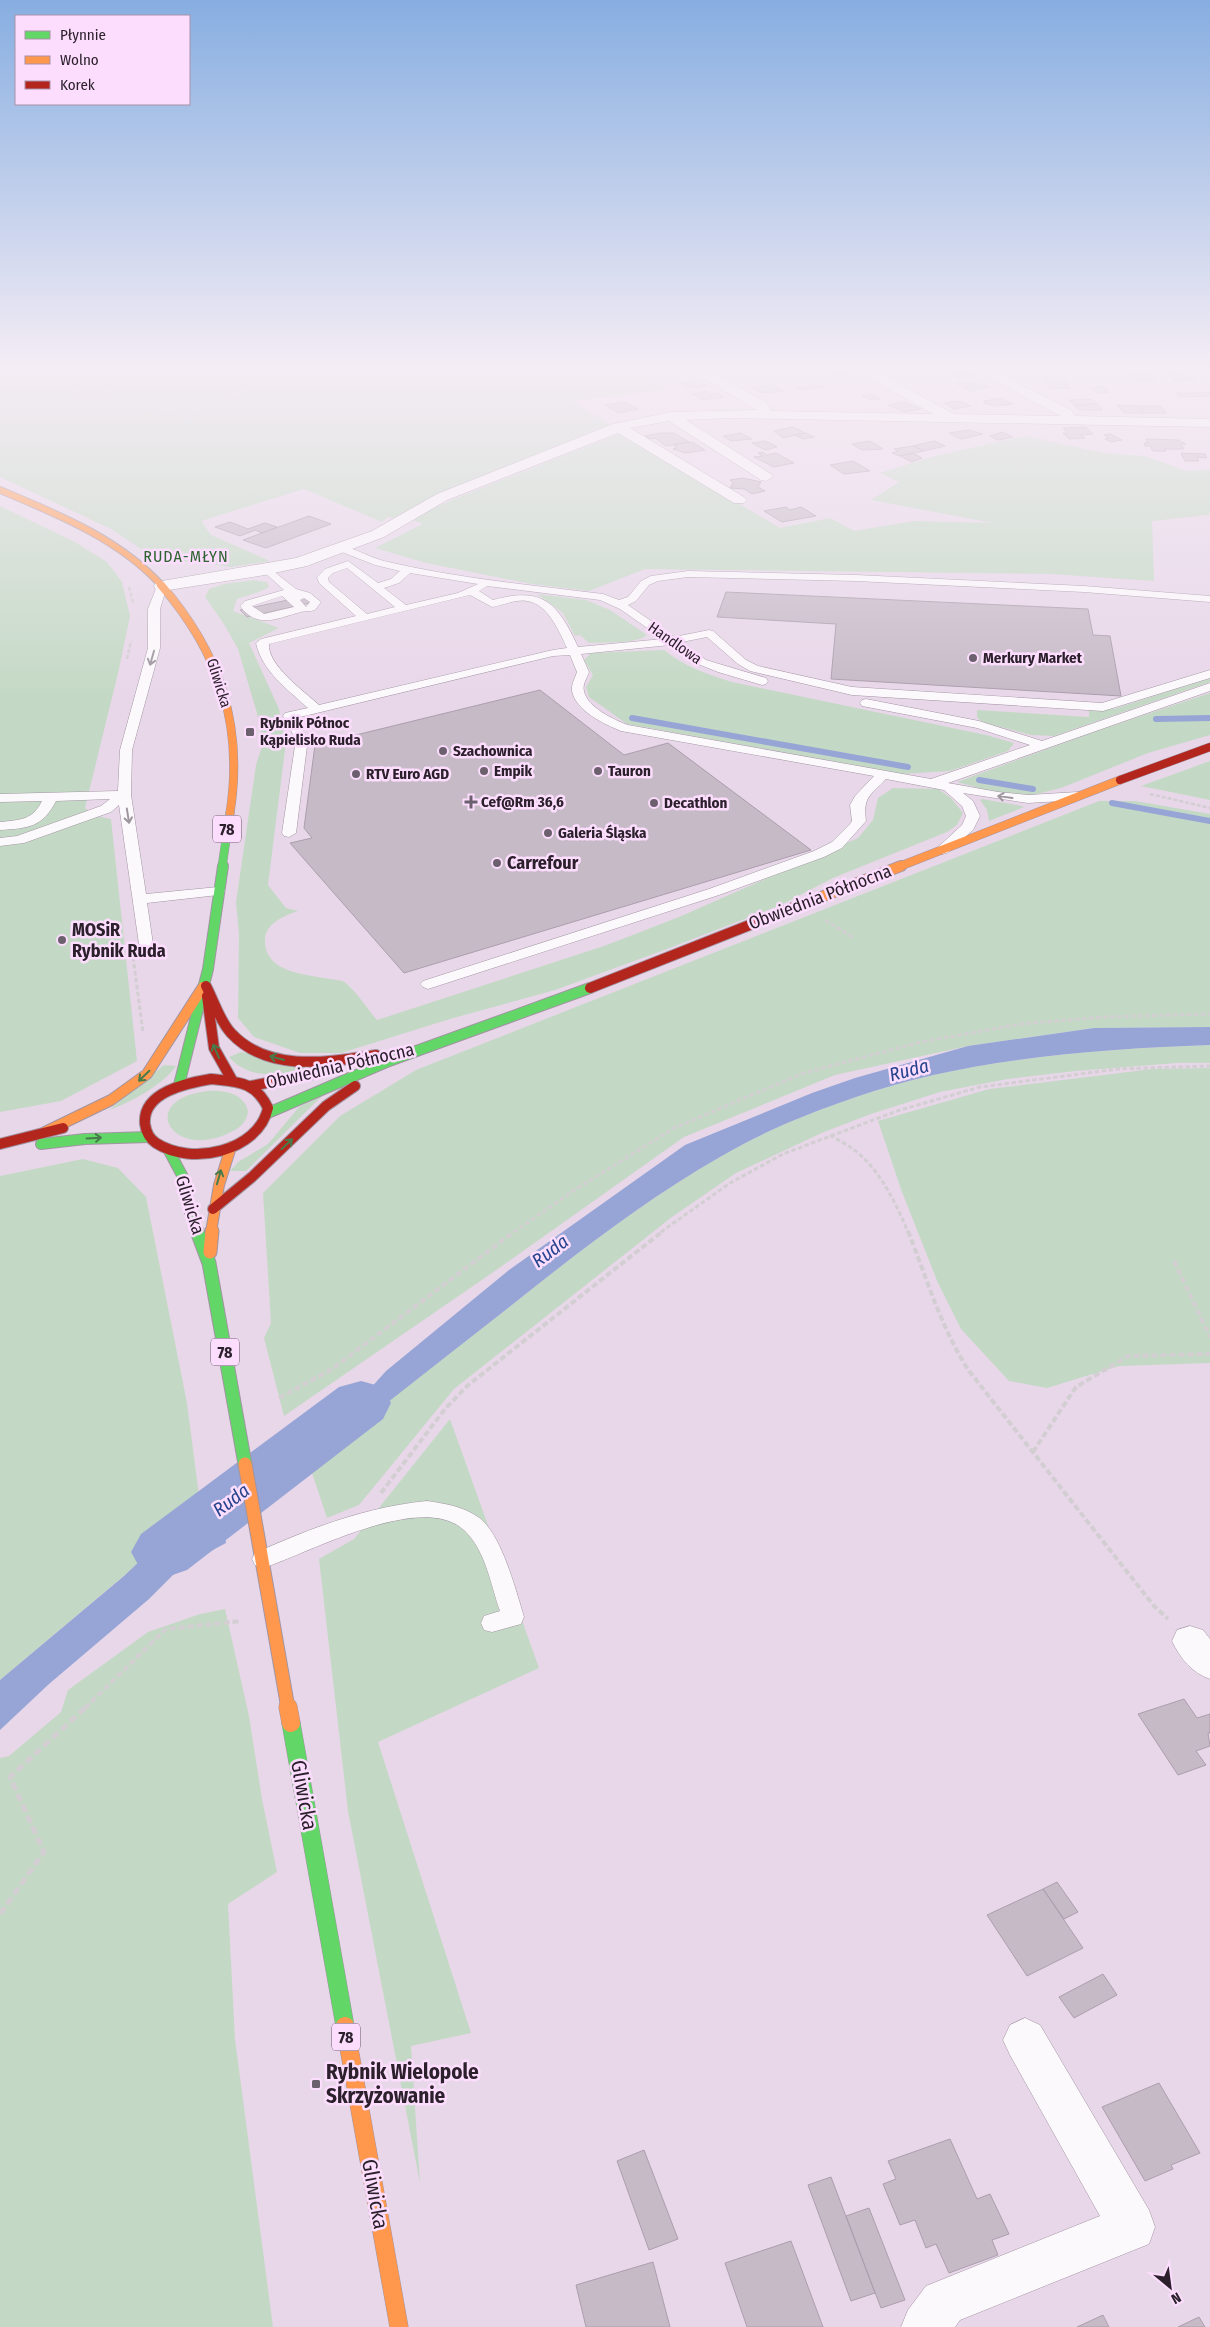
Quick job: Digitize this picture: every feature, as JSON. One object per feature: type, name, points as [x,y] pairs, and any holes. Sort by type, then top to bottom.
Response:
[{"type":"main road","name":"Gliwicka","points":[[0,490],[102,539],[124,553],[162,586],[181,606],[198,630],[210,655],[228,710],[234,744],[232,793],[205,984],[193,1022],[191,1040],[179,1085]]},
{"type":"main road","name":"Obwiednia Północna","points":[[268,1113],[306,1095],[429,1046],[593,986],[1119,780],[1210,747]]},
{"type":"main road","name":"Gliwicka","points":[[205,984],[212,1039],[217,1055],[232,1080]]},
{"type":"main road","points":[[205,984],[225,1024],[236,1039],[251,1048],[277,1058],[297,1062],[329,1062],[429,1046]]},
{"type":"main road","points":[[45,1132],[111,1100],[147,1074],[205,984]]},
{"type":"main road","name":"Obwiednia Północna","points":[[251,1086],[306,1076],[429,1046]]},
{"type":"main road","points":[[213,1209],[252,1177],[340,1096],[429,1046]]},
{"type":"main road","points":[[0,1146],[85,1139],[149,1137],[144,1122],[145,1115],[153,1102],[165,1092],[179,1085],[211,1078],[232,1080],[251,1086],[263,1095],[268,1107],[268,1113]]},
{"type":"main road","points":[[134,1108],[153,1102]]},
{"type":"main road","name":"78","points":[[149,1137],[168,1149],[197,1154],[211,1153],[231,1147],[255,1134],[262,1128],[268,1113]]},
{"type":"main road","points":[[0,1146],[45,1132],[94,1121]]},
{"type":"main road","name":"Gliwicka","points":[[209,1263],[213,1209],[221,1170],[231,1147]]},
{"type":"main road","name":"Gliwicka","points":[[168,1149],[184,1179],[190,1212],[209,1263],[399,2327]]},
{"type":"street","points":[[162,586],[293,564],[380,533],[436,499],[488,479]]},
{"type":"street","points":[[704,479],[740,500]]},
{"type":"street","points":[[925,2327],[943,2303],[1132,2227],[1025,2040]]},
{"type":"lane","name":"Handlowa","points":[[341,548],[379,563],[408,569],[486,582],[589,594],[620,604],[670,642],[702,662],[735,674],[960,722],[1011,734],[1042,746]]},
{"type":"lane","points":[[364,617],[330,588],[323,581],[322,577],[329,571],[348,564],[403,608]]},
{"type":"lane","points":[[267,569],[302,608],[288,611],[269,619]]},
{"type":"lane","points":[[376,587],[395,581],[408,569]]},
{"type":"lane","points":[[620,604],[632,599],[646,583],[655,578],[688,574],[856,578],[1093,590],[1210,599]]},
{"type":"lane","points":[[316,709],[273,668],[262,648],[263,642],[284,635],[472,592],[486,582]]},
{"type":"lane","points":[[146,944],[124,795],[126,750],[154,648],[154,609],[162,586]]},
{"type":"lane","points":[[284,635],[269,619],[269,612],[255,600],[289,592],[309,596],[316,602],[310,608],[309,616],[322,626]]},
{"type":"lane","points":[[472,592],[492,604],[524,597],[533,598],[556,616],[583,672],[578,687],[580,696],[607,720],[618,726],[647,733],[689,738],[949,788],[1012,798],[1078,796]]},
{"type":"lane","points":[[272,596],[288,611]]},
{"type":"lane","points":[[154,609],[181,606]]},
{"type":"lane","points":[[289,833],[301,746],[300,736],[289,716],[553,653],[670,642],[709,633],[742,662],[760,671],[852,691],[1107,706],[1210,674]]},
{"type":"lane","points":[[931,784],[1210,687]]},
{"type":"lane","points":[[960,722],[965,714],[965,699]]},
{"type":"lane","points":[[428,984],[714,892],[819,854],[837,845],[855,827],[858,821],[857,805],[860,799],[883,774]]},
{"type":"lane","points":[[942,850],[968,827],[973,816],[968,804],[949,788]]},
{"type":"lane","points":[[0,798],[124,795]]},
{"type":"lane","points":[[0,842],[19,840],[106,808],[124,795]]},
{"type":"lane","points":[[0,826],[33,823],[43,814],[51,797]]},
{"type":"lane","points":[[140,899],[218,891]]},
{"type":"lane","points":[[263,1559],[308,1539],[390,1513],[419,1510],[452,1514],[470,1523],[488,1548],[513,1617],[492,1623]]},
{"type":"path","points":[[258,717],[264,716]]},
{"type":"path","points":[[1119,780],[1146,793],[1210,808]]},
{"type":"path","points":[[801,905],[854,938]]},
{"type":"path","points":[[279,1398],[332,1370],[492,1248],[573,1191],[674,1128],[804,1073],[922,1042],[1021,1024],[1104,1016],[1210,1014]]},
{"type":"path","points":[[357,1523],[445,1409],[487,1368],[706,1198],[754,1168],[830,1135],[938,1098],[980,1087],[1118,1069],[1210,1066]]},
{"type":"path","points":[[830,1135],[842,1140],[861,1154],[902,1218],[950,1341],[979,1387],[1033,1452],[1154,1606],[1200,1652]]},
{"type":"path","points":[[1174,1261],[1210,1337]]},
{"type":"path","points":[[1033,1452],[1076,1387],[1128,1356],[1210,1354]]},
{"type":"path","points":[[0,1914],[44,1852],[10,1777],[110,1685],[166,1629],[244,1620],[245,1630]]},
{"type":"green space","points":[[3,479],[475,479],[451,488],[393,518],[388,517],[382,522],[304,489],[201,521],[211,535],[270,561],[231,567],[153,557],[111,529]]},
{"type":"green space","points":[[506,479],[697,479],[780,528],[830,518],[854,531],[915,521],[993,523],[871,500],[899,482],[892,479],[1210,479],[1209,515],[1152,521],[1154,581],[1051,574],[645,569],[589,591],[532,584],[426,563],[375,548],[423,524],[410,519]]},
{"type":"green space","name":"MOSiR Rybnik Ruda","points":[[0,506],[75,542],[107,562],[122,582],[130,616],[85,808],[97,816],[111,819],[137,1061],[61,1101],[0,1112]]},
{"type":"green space","points":[[253,580],[267,582],[269,587],[237,599],[233,611],[279,628],[249,643],[279,709],[286,742],[268,885],[286,908],[298,911],[272,924],[266,933],[266,950],[271,959],[288,970],[344,982],[357,994],[377,1020],[604,946],[679,917],[858,838],[873,820],[878,798],[893,788],[938,789],[951,798],[963,813],[957,825],[947,832],[833,878],[781,905],[555,990],[450,1019],[341,1053],[300,1053],[254,1037],[238,1018],[239,934],[236,902],[256,765],[263,743],[257,713],[238,649],[224,624],[205,597],[209,589],[224,584]]},
{"type":"green space","points":[[537,594],[586,600],[610,610],[647,635],[636,640],[589,643],[580,635],[575,636],[563,613]]},
{"type":"green space","points":[[664,650],[705,673],[732,682],[986,735],[1014,743],[1008,751],[950,771],[902,774],[627,724],[589,697],[586,687],[593,675],[584,660],[591,653]]},
{"type":"green space","points":[[1210,678],[1210,682],[1054,736],[1031,735],[982,722],[977,717],[977,710],[1089,717],[1089,709],[1114,709]]},
{"type":"green space","points":[[1210,693],[1210,735],[1148,753],[1061,788],[1033,795],[997,793],[957,782],[1088,734]]},
{"type":"green space","points":[[1210,761],[1210,800],[1141,786]]},
{"type":"green space","points":[[980,800],[1024,807],[989,821],[987,810]]},
{"type":"green space","points":[[1099,801],[1135,801],[1210,814],[1210,1027],[1094,1028],[968,1046],[835,1075],[684,1137],[492,1273],[284,1416],[264,1338],[271,1323],[263,1193],[340,1116],[416,1070]]},
{"type":"green space","points":[[1210,1045],[1210,1063],[1177,1063],[1076,1071],[1008,1079],[940,1092],[871,1114],[824,1132],[736,1173],[672,1217],[454,1389],[359,1505],[327,1518],[309,1464],[608,1230],[691,1174],[752,1139],[803,1116],[838,1103],[941,1073],[1031,1058],[1076,1053]]},
{"type":"green space","points":[[241,1052],[314,1068],[280,1074],[258,1073],[238,1065],[229,1057]]},
{"type":"green space","points":[[164,1065],[176,1066],[171,1073],[146,1092],[127,1103],[109,1110]]},
{"type":"green space","points":[[1210,1068],[1210,1363],[1119,1366],[1047,1388],[1009,1381],[961,1329],[938,1283],[902,1192],[878,1121],[989,1089],[1152,1069]]},
{"type":"green space","points":[[208,1091],[226,1092],[238,1096],[246,1105],[248,1111],[244,1122],[229,1133],[208,1140],[191,1139],[178,1134],[170,1126],[168,1115],[173,1105],[186,1096]]},
{"type":"green space","points":[[324,1094],[246,1171],[230,1171],[238,1162],[268,1144],[299,1107]]},
{"type":"green space","points":[[83,1159],[118,1168],[146,1197],[187,1403],[201,1511],[0,1680],[0,1176]]},
{"type":"green space","points":[[450,1419],[539,1668],[378,1742],[471,2033],[411,2046],[420,2183],[348,1811],[319,1559],[354,1539]]},
{"type":"green space","points":[[225,1609],[249,1716],[262,1799],[277,1872],[228,1904],[235,2039],[273,2327],[0,2327],[0,1758],[9,1756],[61,1712],[68,1690],[148,1632],[200,1614]]},
{"type":"water","points":[[1210,1027],[1210,1045],[1076,1053],[1031,1058],[941,1073],[856,1097],[752,1139],[691,1174],[608,1230],[309,1464],[297,1425],[330,1415],[368,1391],[386,1371],[509,1270],[685,1145],[812,1093],[855,1078],[968,1046],[1094,1028]]},
{"type":"water","points":[[219,1486],[226,1543],[181,1567],[149,1599],[49,1684],[0,1730],[0,1680],[124,1576]]},
{"type":"building","points":[[746,479],[761,482],[758,487],[765,491],[752,494],[744,489],[730,488],[733,483],[730,480]]},
{"type":"building","points":[[786,507],[790,510],[801,507],[816,516],[782,522],[764,511]]},
{"type":"building","points":[[309,516],[331,524],[266,548],[243,540]]},
{"type":"building","points":[[230,522],[248,529],[265,523],[277,527],[262,533],[255,530],[240,536],[215,527]]},
{"type":"building","name":"Merkury Market","points":[[726,592],[1088,609],[1093,635],[1110,636],[1121,696],[831,679],[836,624],[717,617]]},
{"type":"building","points":[[312,595],[319,601],[247,617],[240,610]]},
{"type":"building","name":"Galeria Śląska","points":[[540,690],[624,755],[668,743],[811,850],[404,973],[290,843],[312,838],[304,828],[315,745]]},
{"type":"building","points":[[1184,1699],[1197,1718],[1210,1714],[1210,1733],[1208,1733],[1210,1746],[1196,1751],[1206,1765],[1178,1775],[1138,1714]]},
{"type":"building","points":[[1057,1882],[1078,1912],[1064,1919],[1043,1889]]},
{"type":"building","points":[[1043,1889],[1083,1948],[1027,1976],[987,1915]]},
{"type":"building","points":[[1103,1974],[1117,1995],[1074,2018],[1059,1997]]},
{"type":"building","points":[[1159,2083],[1200,2153],[1171,2165],[1173,2169],[1145,2181],[1102,2107]]},
{"type":"building","points":[[950,2139],[977,2199],[990,2194],[1009,2234],[992,2240],[998,2255],[949,2273],[936,2244],[926,2248],[915,2220],[900,2225],[883,2184],[896,2179],[888,2161]]},
{"type":"building","points":[[644,2150],[678,2239],[649,2250],[617,2161]]},
{"type":"building","points":[[831,2177],[875,2293],[851,2301],[808,2185]]},
{"type":"building","points":[[869,2208],[905,2300],[881,2308],[846,2216]]},
{"type":"building","points":[[791,2241],[823,2327],[747,2327],[725,2263]]},
{"type":"building","points":[[653,2262],[670,2327],[586,2327],[576,2285]]},
{"type":"building","points":[[1103,2315],[1109,2327],[1077,2327]]},
{"type":"building","points":[[1199,2317],[1205,2327],[1178,2327]]},
{"type":"waterway","points":[[632,718],[908,767]]},
{"type":"waterway","points":[[1156,719],[1210,718]]},
{"type":"waterway","points":[[979,780],[1033,789]]},
{"type":"waterway","points":[[1112,803],[1210,821]]},
{"type":"waterway","name":"Ruda","points":[[164,1552],[361,1403]]},
{"type":"traffic: fast","points":[[179,1085],[208,969],[230,813]]},
{"type":"traffic: fast","points":[[268,1113],[389,1061],[590,988]]},
{"type":"traffic: fast","points":[[41,1144],[85,1139],[149,1137]]},
{"type":"traffic: fast","points":[[168,1149],[184,1179],[190,1212],[209,1263],[245,1464]]},
{"type":"traffic: fast","points":[[291,1723],[345,2026]]},
{"type":"traffic: slow","points":[[0,490],[69,521],[109,543],[159,583],[180,608],[198,634],[213,663],[224,693],[231,724],[235,757],[235,778],[230,813]]},
{"type":"traffic: slow","points":[[808,902],[1120,780]]},
{"type":"traffic: slow","points":[[45,1132],[111,1100],[147,1074],[203,987]]},
{"type":"traffic: slow","points":[[210,1252],[216,1198],[231,1147]]},
{"type":"traffic: slow","points":[[245,1464],[291,1723]]},
{"type":"traffic: slow","points":[[345,2026],[399,2327]]},
{"type":"traffic: jam","points":[[1120,780],[1210,747]]},
{"type":"traffic: jam","points":[[590,988],[808,902]]},
{"type":"traffic: jam","points":[[206,986],[220,1016],[231,1033],[246,1046],[262,1054],[299,1062],[319,1062],[376,1055]]},
{"type":"traffic: jam","points":[[207,996],[214,1048],[232,1080]]},
{"type":"traffic: jam","points":[[251,1086],[323,1072]]},
{"type":"traffic: jam","points":[[211,1079],[246,1084],[252,1087],[264,1099],[268,1108],[266,1117],[256,1133],[229,1148],[214,1152],[182,1153],[156,1143],[146,1130],[145,1114],[149,1105],[157,1097],[168,1091],[191,1083],[211,1079]]},
{"type":"traffic: jam","points":[[213,1209],[252,1177],[326,1106],[355,1086]]},
{"type":"traffic: jam","points":[[0,1144],[63,1128]]},
{"type":"place","name":"Merkury Market","points":[[973,658]]},
{"type":"place","name":"Rybnik Północ Kąpielisko Ruda","points":[[250,732]]},
{"type":"place","name":"Szachownica","points":[[443,751]]},
{"type":"place","name":"Empik","points":[[484,771]]},
{"type":"place","name":"Tauron","points":[[598,771]]},
{"type":"place","name":"RTV Euro AGD","points":[[356,774]]},
{"type":"place","name":"Cef@Rm 36,6","points":[[471,802]]},
{"type":"place","name":"Decathlon","points":[[654,803]]},
{"type":"place","name":"Galeria Śląska","points":[[548,833]]},
{"type":"place","name":"Carrefour","points":[[497,863]]},
{"type":"place","name":"MOSiR Rybnik Ruda","points":[[62,940]]},
{"type":"place","name":"Rybnik Wielopole Skrzyżowanie","points":[[316,2084]]},
{"type":"district","name":"RUDA-MŁYN","points":[[186,556]]}]
